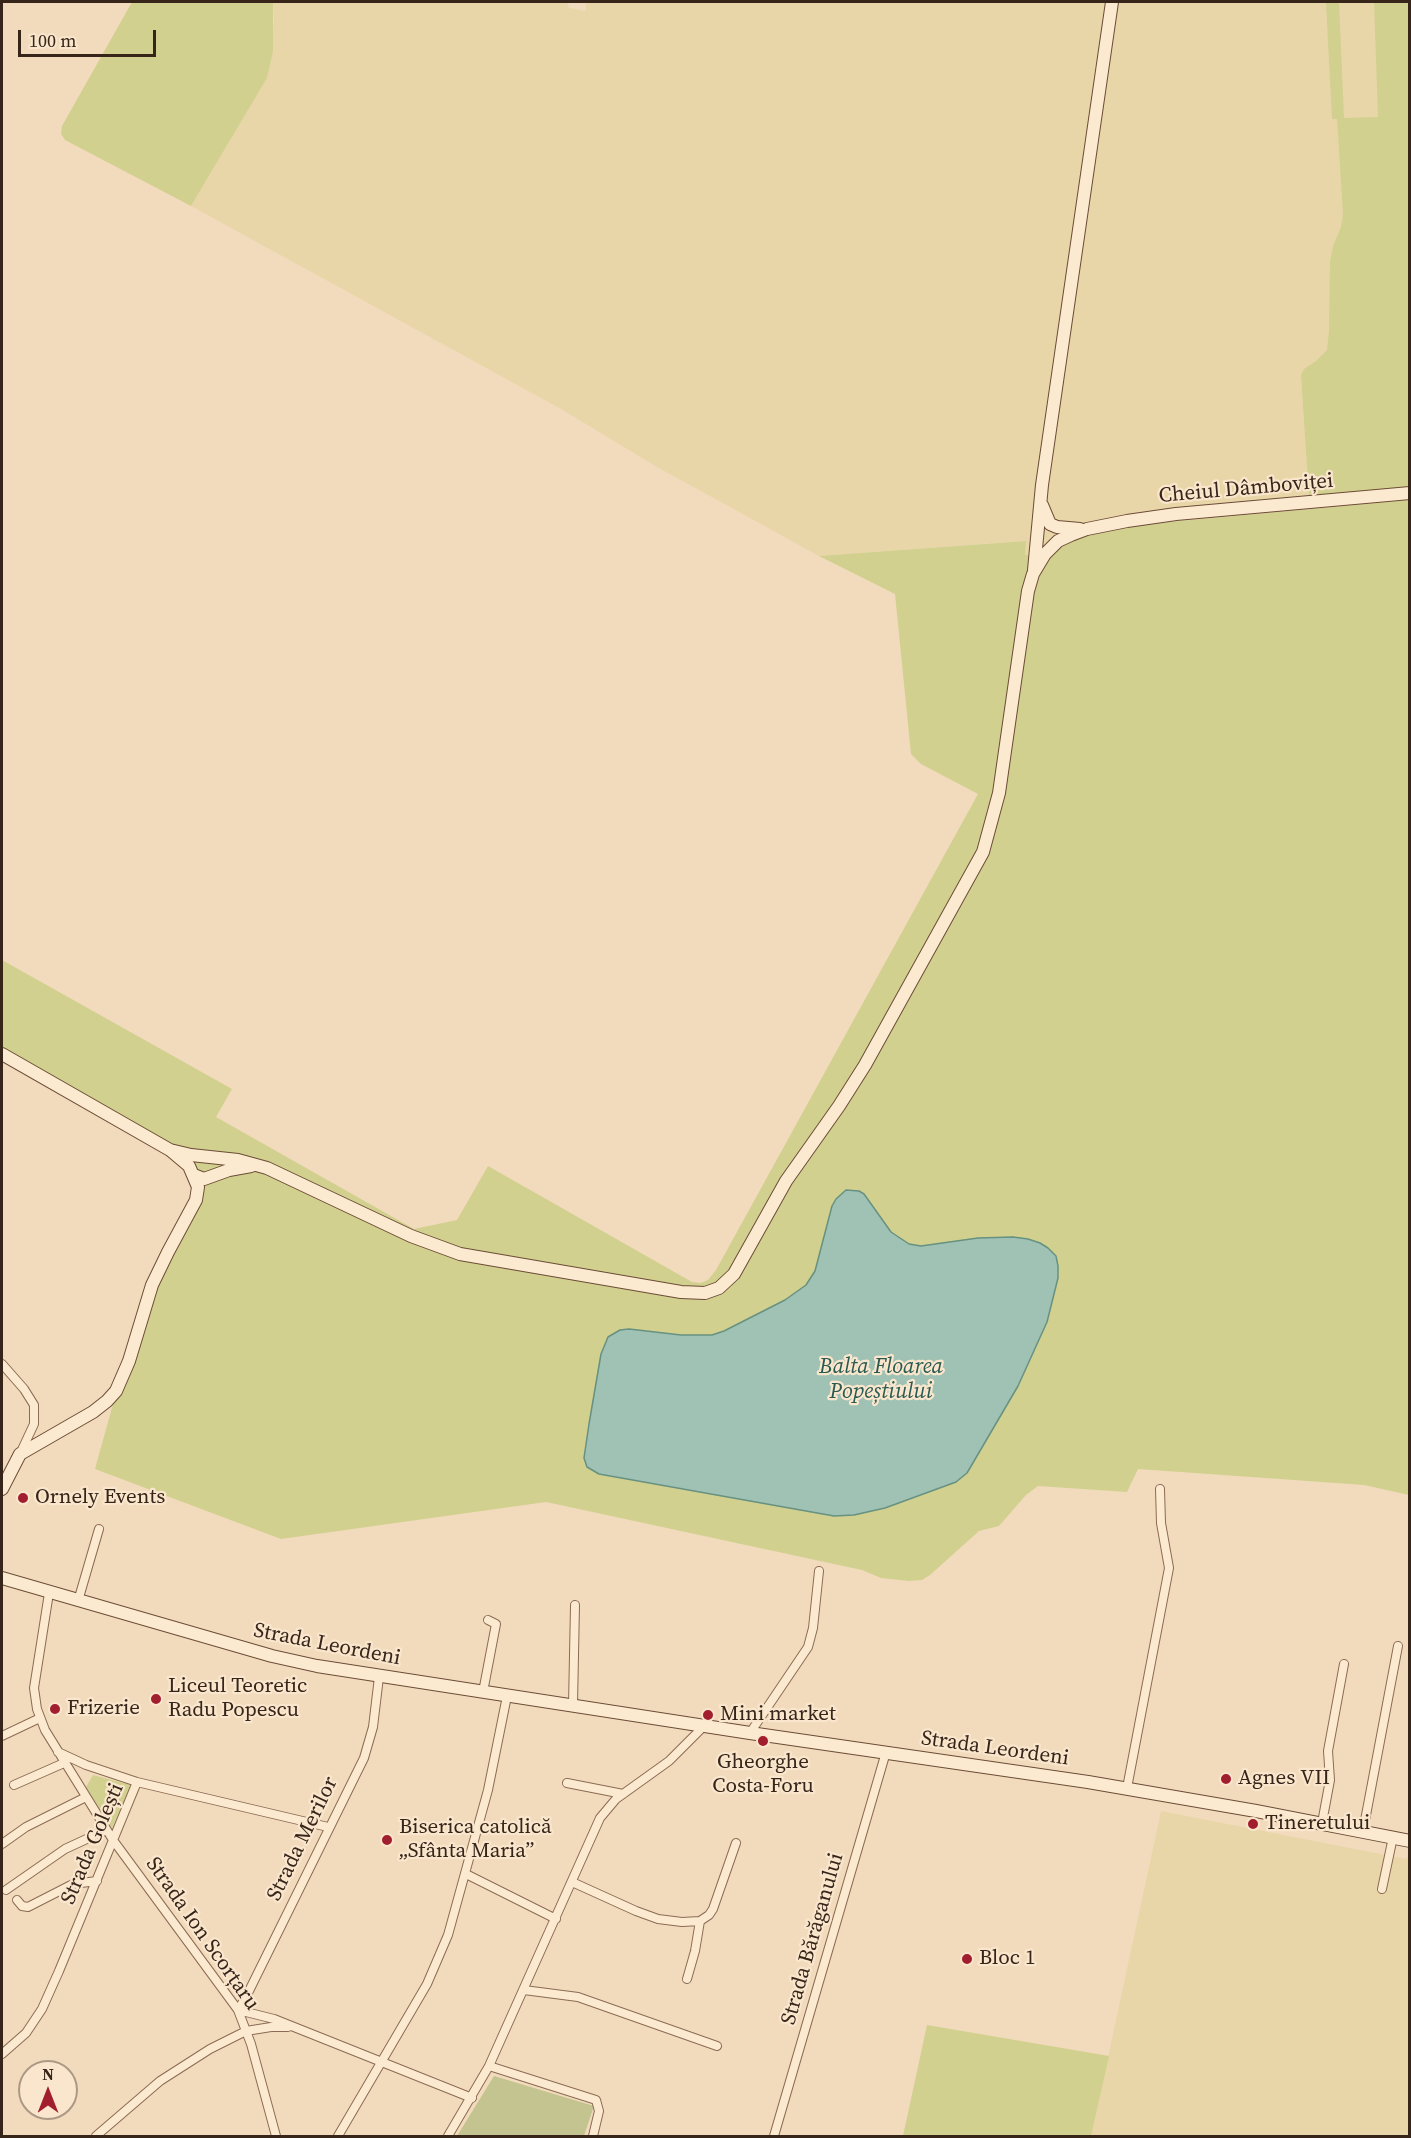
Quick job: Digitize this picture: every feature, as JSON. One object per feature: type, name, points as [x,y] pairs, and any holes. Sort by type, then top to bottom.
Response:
[{"type":"street","points":[[171,1150],[231,1158],[259,1165],[411,1236],[460,1254],[690,1293],[712,1291],[725,1284],[738,1268],[786,1180],[865,1065],[983,852],[999,793],[1025,603],[1033,574],[1041,495],[1112,2]]},
{"type":"street","name":"Cheiul Dâmboviței","points":[[1087,529],[1160,515],[1410,493]]},
{"type":"street","points":[[1033,574],[1056,544],[1060,534],[1044,512],[1041,495]]},
{"type":"street","points":[[1037,534],[1042,525],[1087,529]]},
{"type":"street","points":[[1037,534],[1042,545],[1056,544],[1087,529]]},
{"type":"street","points":[[2,1054],[171,1150],[201,1179],[210,1178],[229,1170],[259,1165]]},
{"type":"street","points":[[196,1200],[198,1187],[193,1172],[195,1160],[203,1156]]},
{"type":"street","points":[[20,1454],[93,1412],[116,1391],[129,1361],[157,1274],[196,1200],[215,1170],[214,1162],[203,1156]]},
{"type":"street","points":[[2,1364],[24,1389],[34,1405],[34,1424],[2,1489]]},
{"type":"street","points":[[1127,1788],[1168,1568],[1161,1523],[1160,1489]]},
{"type":"street","points":[[78,1601],[99,1529]]},
{"type":"street","points":[[750,1733],[808,1647],[813,1628],[819,1571]]},
{"type":"street","name":"Strada Leordeni","points":[[2,1578],[272,1656],[380,1677],[1127,1788],[1410,1841]]},
{"type":"street","name":"Strada Ion Scorțaru","points":[[49,1593],[35,1678],[35,1699],[40,1718],[57,1752],[106,1830],[238,2010],[275,2133]]},
{"type":"street","points":[[573,1706],[575,1605]]},
{"type":"street","points":[[483,1692],[496,1628],[495,1622],[488,1620]]},
{"type":"street","points":[[1364,1831],[1398,1646]]},
{"type":"street","points":[[1322,1823],[1330,1780],[1329,1750],[1344,1664]]},
{"type":"street","name":"Strada Merilor","points":[[238,2010],[368,1746],[380,1677]]},
{"type":"street","points":[[338,2136],[383,2061],[439,1959],[466,1874],[488,1790],[507,1696]]},
{"type":"street","points":[[2,1736],[40,1718]]},
{"type":"street","points":[[448,2136],[489,2066],[600,1818],[610,1804],[669,1761],[704,1726]]},
{"type":"street","points":[[57,1752],[93,1768],[137,1782]]},
{"type":"street","name":"Strada Bărăganului","points":[[774,2136],[886,1752]]},
{"type":"street","points":[[14,1785],[64,1762]]},
{"type":"street","name":"Strada Golești","points":[[2,2054],[26,2033],[42,2009],[137,1782],[328,1827]]},
{"type":"street","points":[[567,1783],[622,1794]]},
{"type":"street","points":[[2,1845],[26,1827],[86,1797]]},
{"type":"street","points":[[6,1890],[65,1849],[106,1830]]},
{"type":"street","points":[[1382,1889],[1393,1837]]},
{"type":"street","points":[[572,1882],[658,1919],[682,1922],[700,1921],[709,1916],[713,1910],[736,1843]]},
{"type":"street","points":[[466,1874],[556,1918]]},
{"type":"street","points":[[17,1900],[22,1906],[28,1907],[73,1884],[97,1881]]},
{"type":"street","points":[[687,1979],[700,1921]]},
{"type":"street","points":[[524,1990],[578,1996],[717,2046]]},
{"type":"street","points":[[238,2010],[264,2015],[297,2027],[472,2098]]},
{"type":"street","points":[[96,2136],[160,2080],[210,2049],[246,2031],[271,2027],[297,2027]]},
{"type":"street","points":[[489,2066],[596,2100],[599,2111],[593,2136]]},
{"type":"street","points":[[265,2136],[275,2133]]},
{"type":"shaded area","points":[[132,2],[273,2],[273,51],[267,78],[191,206],[65,140],[61,134],[62,126]]},
{"type":"shaded area","points":[[273,2],[567,2],[569,8],[586,11],[586,2],[1409,2],[1409,500],[1164,522],[1069,542],[1053,555],[1025,555],[1025,541],[819,556],[657,467],[561,409],[191,206],[267,78],[274,21]]},
{"type":"shaded area","points":[[1326,2],[1339,2],[1344,118],[1378,117],[1374,2],[1409,2],[1409,487],[1309,496],[1301,375],[1304,369],[1327,350],[1330,261],[1343,215],[1337,119],[1332,119]]},
{"type":"shaded area","points":[[1409,500],[1409,1495],[1364,1485],[1138,1469],[1127,1492],[1038,1486],[1026,1495],[999,1526],[979,1531],[930,1575],[922,1580],[909,1581],[881,1578],[862,1570],[546,1502],[281,1539],[95,1469],[113,1404],[124,1389],[129,1376],[157,1285],[187,1226],[194,1184],[169,1144],[2,1048],[2,960],[232,1089],[216,1117],[414,1229],[457,1220],[488,1166],[692,1282],[701,1283],[708,1280],[716,1270],[978,794],[921,764],[911,754],[895,594],[819,556],[1026,541],[1025,555],[1052,555],[1069,542],[1092,533],[1135,525]]},
{"type":"shaded area","points":[[93,1775],[131,1785],[112,1828],[86,1787]]},
{"type":"shaded area","points":[[1161,1811],[1406,1859],[1409,1854],[1409,2136],[1091,2136]]},
{"type":"shaded area","points":[[927,2025],[1109,2056],[1091,2136],[903,2136]]},
{"type":"green space","points":[[494,2076],[594,2106],[584,2136],[457,2136]]},
{"type":"water","name":"Balta Floarea Popeștiului","points":[[846,1190],[859,1191],[864,1194],[891,1232],[909,1244],[921,1246],[978,1238],[1013,1237],[1040,1243],[1056,1256],[1058,1278],[1047,1322],[1018,1386],[967,1473],[956,1482],[885,1508],[854,1515],[834,1516],[599,1474],[587,1467],[584,1458],[589,1424],[601,1354],[608,1337],[620,1330],[629,1329],[681,1335],[712,1335],[785,1300],[806,1285],[815,1271],[832,1206]]},
{"type":"place","name":"Ornely Events","points":[[23,1498]]},
{"type":"place","name":"Liceul Teoretic Radu Popescu","points":[[156,1699]]},
{"type":"place","name":"Frizerie","points":[[55,1709]]},
{"type":"place","name":"Mini market","points":[[708,1715]]},
{"type":"place","name":"Gheorghe Costa-Foru","points":[[763,1741]]},
{"type":"place","name":"Agnes VII","points":[[1226,1779]]},
{"type":"place","name":"Tineretului","points":[[1253,1824]]},
{"type":"place","name":"Biserica catolică „Sfânta Maria”","points":[[387,1840]]},
{"type":"place","name":"Bloc 1","points":[[967,1959]]}]
